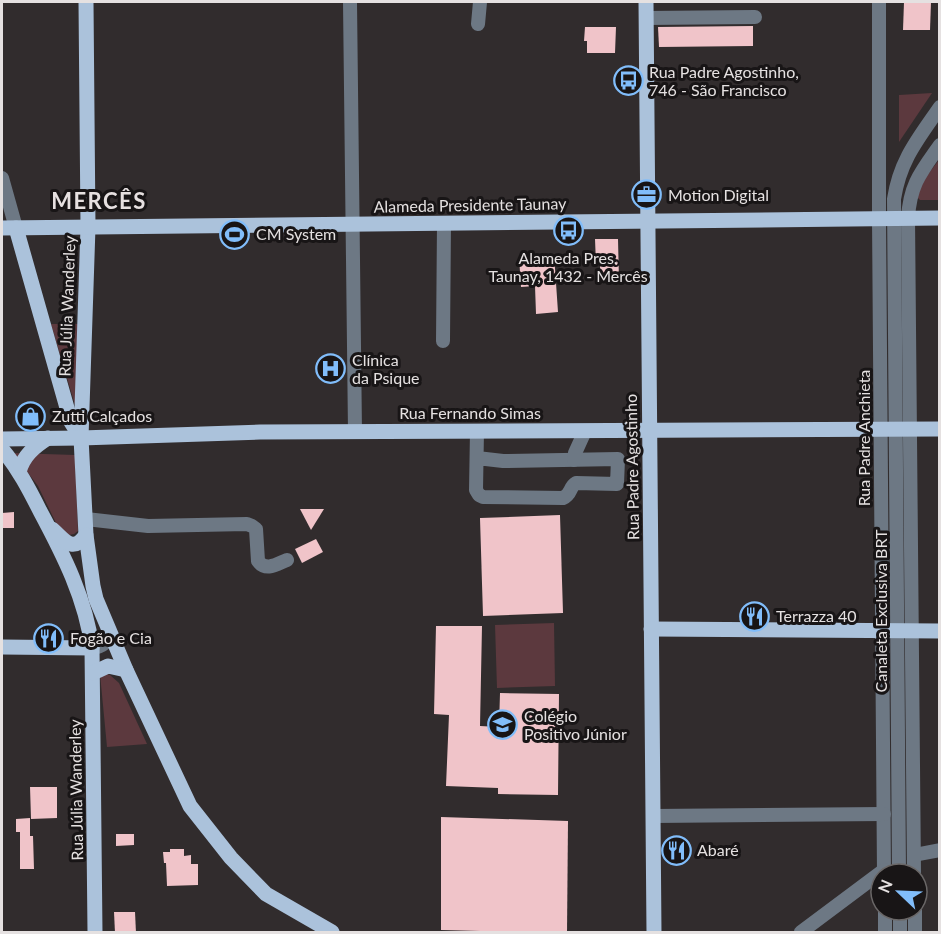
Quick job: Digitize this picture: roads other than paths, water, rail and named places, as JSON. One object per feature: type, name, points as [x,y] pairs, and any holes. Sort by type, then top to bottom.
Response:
[{"type":"main road","name":"Rua Júlia Wanderley","points":[[86,2],[88,226],[81,438],[86,535],[96,599],[190,806],[231,858],[266,894],[332,933]]},
{"type":"main road","name":"Rua Padre Agostinho","points":[[646,2],[654,933]]},
{"type":"main road","points":[[2,216],[9,228],[44,328],[71,422],[81,438]]},
{"type":"main road","name":"Alameda Presidente Taunay","points":[[9,228],[939,218]]},
{"type":"main road","name":"Rua Fernando Simas","points":[[2,439],[260,432],[939,429]]},
{"type":"main road","points":[[19,472],[29,452],[48,438]]},
{"type":"main road","name":"Rua Júlia Wanderley","points":[[2,448],[19,472],[47,525],[85,611],[90,632],[93,672],[95,933]]},
{"type":"main road","points":[[47,525],[70,544],[80,543],[86,535]]},
{"type":"main road","points":[[651,628],[939,631]]},
{"type":"main road","points":[[2,647],[92,648]]},
{"type":"main road","points":[[93,672],[108,666],[126,669]]},
{"type":"street","points":[[350,2],[355,432]]},
{"type":"street","points":[[478,24],[480,2]]},
{"type":"street","name":"Rua Padre Anchieta","points":[[879,2],[894,218],[880,429],[914,862]]},
{"type":"street","points":[[646,18],[755,17]]},
{"type":"street","name":"Canaleta Exclusiva BRT","points":[[900,862],[897,630],[903,429],[894,199],[903,165],[939,107]]},
{"type":"street","points":[[894,218],[909,203],[915,182],[939,145]]},
{"type":"street","points":[[2,183],[9,228]]},
{"type":"street","points":[[444,223],[444,341]]},
{"type":"street","points":[[574,460],[585,430]]},
{"type":"street","points":[[477,431],[476,490],[483,497],[563,498],[568,496],[573,484],[576,483],[617,484],[618,459],[503,461],[477,458]]},
{"type":"street","points":[[86,519],[148,526],[247,524],[256,529],[258,561],[261,565],[266,567],[287,560]]},
{"type":"street","name":"Rua Padre Anchieta","points":[[884,862],[884,814],[897,630]]},
{"type":"street","points":[[92,648],[101,647],[107,642],[110,634]]},
{"type":"street","points":[[653,816],[884,814]]},
{"type":"street","points":[[914,855],[939,850]]},
{"type":"street","points":[[801,933],[869,883]]},
{"type":"place","name":"Rua Padre Agostinho, 746 - São Francisco","points":[[628,81]]},
{"type":"place","name":"Motion Digital","points":[[647,195]]},
{"type":"place","name":"Alameda Pres. Taunay, 1432 - Mercês","points":[[568,230]]},
{"type":"place","name":"CM System","points":[[235,234]]},
{"type":"place","name":"Clínica da Psique","points":[[331,369]]},
{"type":"place","name":"Zutti Calçados","points":[[31,416]]},
{"type":"place","name":"Terrazza 40","points":[[755,616]]},
{"type":"place","name":"Fogão e Cia","points":[[49,638]]},
{"type":"place","name":"Colégio Positivo Júnior","points":[[503,725]]},
{"type":"place","name":"Abaré","points":[[676,850]]},
{"type":"district","name":"MERCÊS","points":[[99,201]]}]
